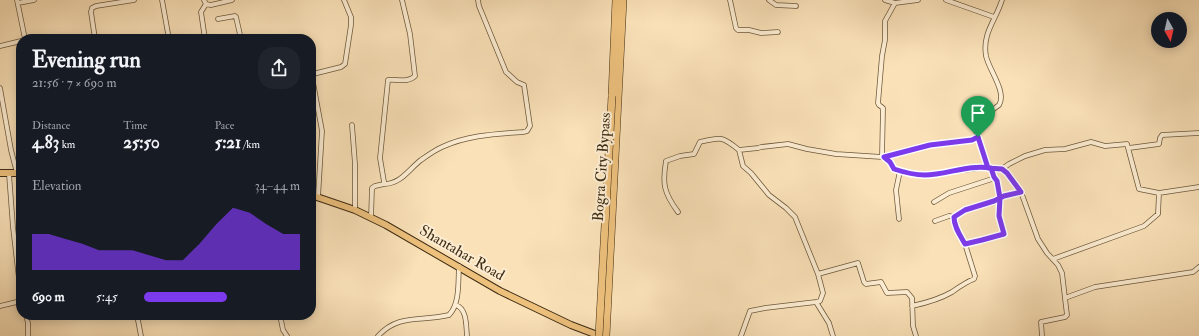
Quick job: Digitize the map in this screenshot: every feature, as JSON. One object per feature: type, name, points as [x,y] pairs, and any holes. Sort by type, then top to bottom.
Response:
[{"type":"highway","name":"Bogra City Bypass","points":[[606,336],[615,96],[616,0]]},
{"type":"highway","name":"Bogra City Bypass","points":[[599,336],[623,0]]},
{"type":"main road","points":[[0,173],[16,173]]},
{"type":"main road","name":"Shantahar Road","points":[[318,197],[356,210],[371,217],[459,266],[500,291],[599,336]]},
{"type":"street","points":[[24,34],[18,1],[34,0]]},
{"type":"street","points":[[94,34],[91,12],[92,8],[96,6],[134,0]]},
{"type":"street","points":[[162,0],[168,34]]},
{"type":"street","points":[[204,34],[201,12],[205,2],[211,5],[232,0]]},
{"type":"street","points":[[316,73],[341,67],[345,64],[351,17],[344,0]]},
{"type":"street","points":[[384,184],[380,158],[388,80],[403,80],[413,78],[415,76],[410,34],[402,0]]},
{"type":"street","points":[[371,217],[372,188],[397,181],[421,160],[441,148],[448,144],[476,136],[524,132],[527,131],[530,126],[524,85],[517,82],[506,72],[479,6],[478,0]]},
{"type":"street","points":[[730,0],[736,28],[738,30],[778,32]]},
{"type":"street","points":[[769,0],[776,5],[796,6]]},
{"type":"street","points":[[886,0],[895,3],[918,0]]},
{"type":"street","points":[[946,0],[994,17]]},
{"type":"street","points":[[965,244],[1004,234],[999,216],[1000,198],[997,181],[989,168],[975,128],[975,124],[999,106],[1001,102],[1000,90],[987,58],[985,48],[988,31],[1002,0]]},
{"type":"street","points":[[883,157],[883,108],[878,103],[880,75],[885,40],[885,21],[895,3]]},
{"type":"street","points":[[218,19],[235,16],[240,34]]},
{"type":"street","points":[[0,46],[16,43]]},
{"type":"street","points":[[0,88],[11,150],[16,164]]},
{"type":"street","points":[[316,99],[322,131],[318,197]]},
{"type":"street","points":[[352,125],[356,210]]},
{"type":"street","points":[[1129,148],[1159,144],[1162,135],[1199,133]]},
{"type":"street","points":[[739,150],[788,144],[836,154],[883,157],[930,145],[972,140],[978,137]]},
{"type":"street","points":[[678,212],[670,201],[666,188],[664,177],[666,161],[680,156],[694,154],[700,142],[713,139],[725,139],[739,150],[743,166],[769,194],[795,217],[818,274],[823,293],[820,301],[750,311],[741,336]]},
{"type":"street","points":[[1002,169],[1025,156],[1046,150],[1065,149],[1091,142],[1105,146],[1127,144],[1139,189],[1159,193],[1199,187]]},
{"type":"street","points":[[883,157],[890,162],[894,169],[900,171],[924,175],[989,168],[1002,169],[1014,180],[1021,192],[1038,239],[1047,253],[1053,258],[1062,273],[1067,315],[1040,322],[1042,336]]},
{"type":"street","points":[[899,219],[896,190],[900,171]]},
{"type":"street","points":[[9,174],[12,227],[16,258]]},
{"type":"street","points":[[934,202],[949,193],[995,178]]},
{"type":"street","points":[[935,221],[949,216],[954,217],[965,210],[1004,196],[1021,192]]},
{"type":"street","points":[[1053,258],[1144,226],[1158,214],[1159,193]]},
{"type":"street","points":[[912,306],[932,301],[974,279],[975,276],[965,244],[957,230],[954,217]]},
{"type":"street","points":[[818,274],[858,263],[865,283],[881,282],[887,293],[907,292],[912,298],[913,326],[916,336]]},
{"type":"street","points":[[378,336],[385,329],[399,321],[449,315],[456,304],[459,266]]},
{"type":"street","points":[[1065,298],[1095,287],[1193,272],[1199,267]]},
{"type":"street","points":[[0,306],[16,302]]},
{"type":"street","points":[[816,302],[829,323],[833,336]]},
{"type":"street","points":[[456,304],[460,306],[465,315],[467,336]]},
{"type":"street","points":[[27,320],[28,336]]},
{"type":"street","points":[[139,320],[141,336]]},
{"type":"street","points":[[281,320],[283,330],[287,336]]},
{"type":"route","points":[[978,137],[972,140],[930,145],[884,157],[890,162],[894,169],[924,175],[972,169],[988,168],[991,168],[994,177],[997,181],[1000,198],[999,216],[1004,234],[965,244],[957,230],[954,217],[965,210],[994,201],[1000,198],[1004,196],[1021,192],[1014,180],[1002,169],[988,168],[978,137]]}]
